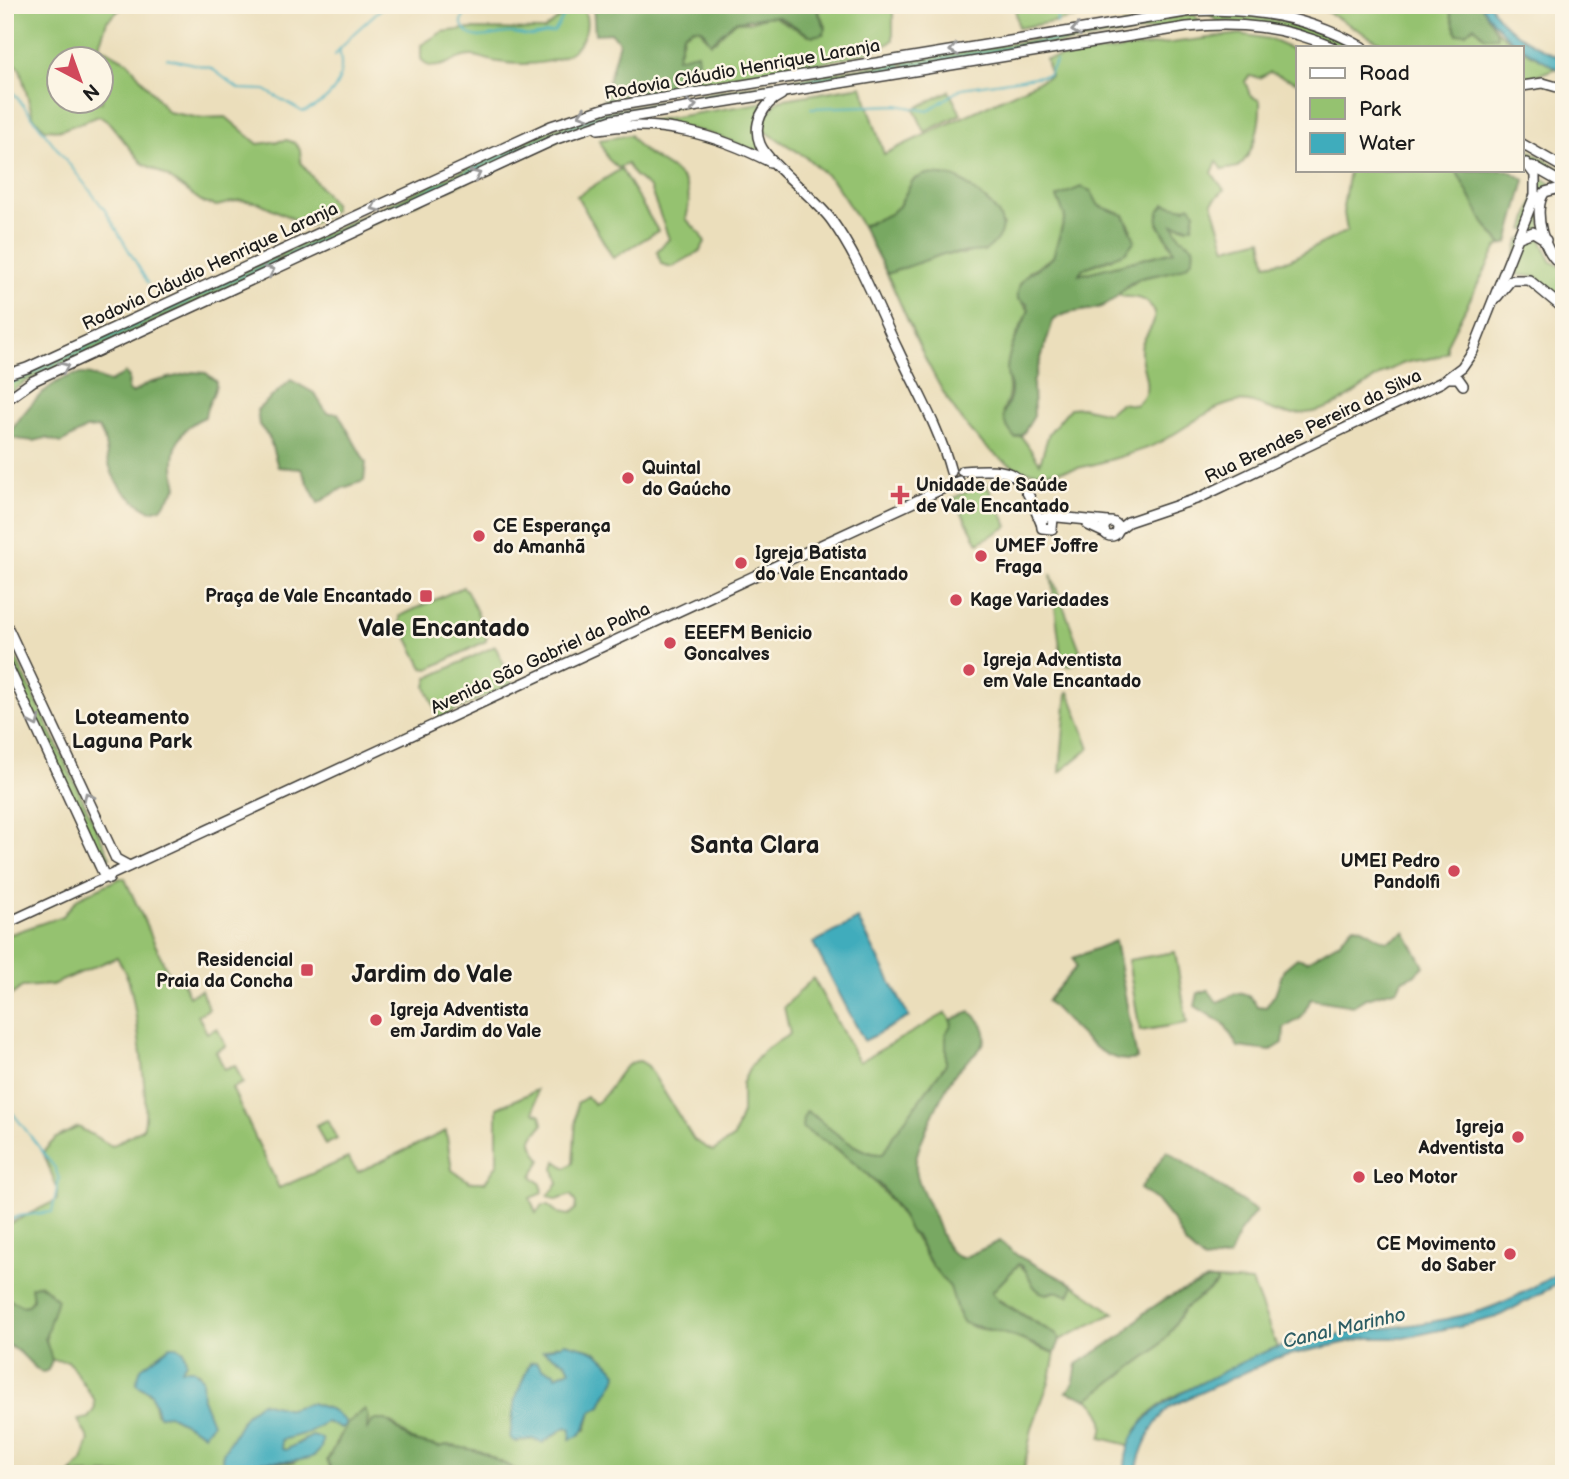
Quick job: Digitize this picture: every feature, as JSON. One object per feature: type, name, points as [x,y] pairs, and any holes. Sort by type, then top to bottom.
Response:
[{"type":"main road","name":"Rodovia Cláudio Henrique Laranja","points":[[5,374],[27,368],[551,126],[594,111],[638,101],[1192,11],[1247,10],[1287,17],[1325,29],[1360,46]]},
{"type":"main road","name":"Rodovia Cláudio Henrique Laranja","points":[[5,401],[33,381],[543,145],[619,118],[1202,25],[1271,28],[1329,46]]},
{"type":"main road","points":[[1524,86],[1547,84],[1564,89]]},
{"type":"main road","points":[[788,90],[768,104],[758,125],[761,146],[778,166],[816,201],[846,243],[957,474],[1009,471],[1021,480],[1047,530],[1053,520]]},
{"type":"main road","points":[[543,145],[602,128],[664,127],[724,141],[778,166]]},
{"type":"main road","points":[[1524,145],[1564,168]]},
{"type":"main road","points":[[1524,161],[1564,185]]},
{"type":"main road","points":[[1484,323],[1537,187],[1535,175],[1524,161]]},
{"type":"main road","points":[[1564,185],[1548,190],[1539,204],[1552,257],[1564,267]]},
{"type":"main road","points":[[1517,238],[1533,232],[1547,241]]},
{"type":"main road","points":[[1508,260],[1510,270],[1520,279]]},
{"type":"main road","points":[[1484,323],[1502,290],[1511,280],[1520,279],[1537,284],[1564,309]]},
{"type":"main road","name":"Rua Brendes Pereira da Silva","points":[[1105,533],[1112,536],[1126,523],[1199,498],[1450,378],[1465,362],[1484,323]]},
{"type":"main road","points":[[1450,378],[1458,378],[1463,385]]},
{"type":"main road","name":"Avenida São Gabriel da Palha","points":[[108,878],[934,492],[957,474]]},
{"type":"main road","points":[[1031,497],[1053,520],[1093,526],[1105,533]]},
{"type":"main road","name":"Rua Brendes Pereira da Silva","points":[[1053,520],[1110,522],[1146,516]]},
{"type":"main road","points":[[1105,533],[1104,527],[1110,522],[1118,530]]},
{"type":"main road","points":[[5,622],[117,859],[130,866]]},
{"type":"main road","points":[[5,660],[108,878]]},
{"type":"main road","name":"Avenida São Gabriel da Palha","points":[[5,924],[43,911],[159,854]]},
{"type":"green space","points":[[5,5],[125,5],[107,21],[99,46],[46,46],[46,116],[99,116],[61,130],[45,129],[33,117],[20,69],[5,52]]},
{"type":"green space","points":[[576,5],[586,14],[585,33],[574,49],[555,60],[520,64],[472,56],[432,66],[426,65],[421,59],[421,45],[442,32],[466,29],[544,30]]},
{"type":"green space","points":[[593,5],[815,5],[826,29],[823,34],[813,36],[778,17],[764,17],[734,22],[711,43],[702,29],[693,28],[683,34],[677,58],[697,53],[700,82],[603,101],[619,42],[612,33],[595,34]]},
{"type":"green space","points":[[815,5],[893,5],[893,40],[882,47],[834,60],[700,82],[696,54],[677,59],[684,34],[698,26],[707,39],[715,41],[734,22],[750,22],[771,15],[808,35],[823,34],[826,26]]},
{"type":"green space","points":[[1015,5],[1150,5],[1018,28]]},
{"type":"green space","points":[[1315,5],[1448,5],[1457,34],[1474,26],[1485,37],[1497,37],[1496,30],[1517,46],[1386,46]]},
{"type":"green space","points":[[1448,5],[1481,5],[1496,30],[1497,37],[1485,37],[1474,26],[1466,33],[1457,34]]},
{"type":"green space","points":[[1194,14],[1200,22],[905,69],[904,61]]},
{"type":"green space","points":[[1210,14],[1250,16],[1284,22],[1354,46],[1336,46],[1272,25],[1216,21]]},
{"type":"green space","points":[[1240,34],[1269,39],[1296,51],[1296,82],[1270,72],[1259,78],[1250,76],[1245,81],[1250,95],[1260,101],[1253,146],[1238,167],[1223,170],[1217,161],[1212,173],[1224,190],[1212,202],[1226,248],[1262,239],[1266,264],[1289,260],[1347,231],[1343,207],[1349,172],[1457,172],[1484,223],[1502,245],[1497,247],[1447,344],[1447,352],[1402,364],[1326,408],[1285,414],[1248,402],[1232,403],[1210,412],[1147,448],[1080,468],[1027,471],[1013,466],[990,451],[970,431],[937,381],[887,274],[943,254],[965,254],[992,245],[1003,225],[975,193],[954,179],[942,175],[913,180],[899,206],[890,215],[862,226],[834,182],[806,157],[763,130],[765,116],[779,100],[862,86],[884,154],[1050,76],[1046,59]],"holes":[[[1094,200],[1099,206],[1124,215],[1132,230],[1111,259],[1082,269],[1079,275],[1174,251],[1158,224],[1165,204],[1184,208],[1190,206],[1195,212],[1187,228],[1172,223],[1180,237],[1189,243],[1162,274],[1141,278],[1117,295],[1145,301],[1154,314],[1153,324],[1141,349],[1146,379],[1145,392],[1135,405],[1120,403],[1108,413],[1081,407],[1070,408],[1049,433],[1040,463],[1021,436],[1015,438],[1003,411],[1009,390],[1009,355],[1029,310],[1022,302],[1020,283],[1030,271],[1053,257],[1065,217]]]},
{"type":"green space","points":[[1524,50],[1558,68],[1524,79]]},
{"type":"green space","points":[[116,55],[128,62],[168,112],[200,118],[226,117],[258,144],[287,140],[295,143],[300,150],[301,163],[333,203],[334,210],[308,226],[260,203],[240,200],[217,206],[204,203],[165,175],[142,163],[107,120],[99,116],[116,116]]},
{"type":"green space","points":[[901,61],[902,69],[611,117],[284,262],[280,254],[552,129],[594,113]]},
{"type":"green space","points":[[949,91],[961,114],[925,132],[914,109]]},
{"type":"green space","points":[[766,102],[758,116],[763,156],[702,132],[671,125],[637,123]]},
{"type":"green space","points":[[630,135],[639,147],[681,177],[687,187],[689,201],[686,219],[705,242],[700,251],[672,267],[661,264],[657,251],[669,239],[650,188],[634,175],[627,164],[618,168],[608,159],[599,140]]},
{"type":"green space","points":[[1524,147],[1564,171],[1564,181],[1524,157]]},
{"type":"green space","points":[[621,169],[658,231],[613,258],[577,196]]},
{"type":"green space","points":[[1457,172],[1511,172],[1525,180],[1508,243],[1502,245],[1484,223]]},
{"type":"green space","points":[[926,174],[952,177],[965,183],[996,211],[1002,226],[1000,234],[985,251],[943,254],[887,274],[862,226],[890,214],[899,206],[913,180]]},
{"type":"green space","points":[[1541,177],[1553,185],[1543,190],[1541,230],[1524,230]]},
{"type":"green space","points":[[1081,187],[1091,191],[1099,206],[1124,215],[1135,240],[1126,252],[1082,269],[1079,275],[1174,251],[1158,222],[1160,210],[1165,204],[1185,208],[1190,205],[1195,212],[1192,227],[1173,224],[1180,237],[1193,246],[1193,256],[1182,268],[1134,281],[1105,305],[1065,314],[1053,321],[1033,383],[1034,416],[1023,434],[1015,438],[1003,416],[1009,402],[1011,386],[1007,372],[1009,356],[1029,310],[1027,304],[1018,299],[1018,291],[1024,278],[1053,257],[1065,217],[1057,197]]},
{"type":"green space","points":[[1528,234],[1541,239],[1551,261],[1564,269],[1564,305],[1536,277],[1519,275],[1512,268],[1519,241]]},
{"type":"green space","points":[[277,256],[281,263],[25,382],[5,396],[5,378]]},
{"type":"green space","points":[[193,372],[206,373],[216,381],[215,390],[205,417],[187,429],[177,445],[174,465],[177,487],[161,508],[151,511],[122,489],[112,474],[103,437],[98,428],[86,429],[61,443],[46,438],[34,441],[7,438],[29,407],[49,387],[72,375],[87,374],[110,382],[125,373],[129,377],[128,391],[132,393],[149,383]]},
{"type":"green space","points":[[291,380],[314,393],[327,413],[338,413],[366,463],[364,481],[343,488],[318,503],[301,469],[278,467],[269,437],[259,425],[257,410]]},
{"type":"green space","points":[[985,482],[1008,526],[978,543],[954,498]]},
{"type":"green space","points":[[1051,574],[1083,658],[1069,666],[1063,662],[1061,655]]},
{"type":"green space","points":[[463,587],[487,634],[486,641],[429,669],[423,668],[400,623],[400,616]]},
{"type":"green space","points":[[5,635],[110,857],[101,861],[5,653]]},
{"type":"green space","points":[[495,646],[513,683],[439,718],[426,687],[428,678]]},
{"type":"green space","points":[[1069,692],[1090,748],[1060,772],[1067,693]]},
{"type":"green space","points":[[120,878],[125,879],[172,981],[181,977],[189,996],[201,990],[209,1009],[198,1015],[207,1033],[217,1028],[226,1046],[216,1051],[224,1069],[235,1065],[243,1083],[232,1088],[279,1188],[348,1158],[358,1172],[446,1131],[452,1170],[470,1182],[485,1182],[497,1165],[497,1108],[537,1090],[534,1112],[541,1115],[543,1124],[532,1142],[541,1160],[532,1176],[541,1184],[543,1193],[530,1198],[536,1213],[543,1205],[548,1205],[558,1213],[568,1215],[575,1210],[576,1203],[571,1195],[556,1200],[548,1196],[558,1184],[554,1169],[556,1161],[566,1168],[573,1163],[577,1103],[587,1097],[594,1104],[601,1099],[621,1072],[632,1063],[640,1061],[648,1066],[694,1140],[713,1151],[734,1137],[742,1112],[742,1084],[750,1067],[764,1050],[790,1034],[784,1007],[813,978],[859,1062],[946,1013],[953,1024],[946,1033],[946,1064],[893,1136],[883,1154],[865,1151],[856,1146],[837,1135],[815,1116],[810,1133],[851,1160],[881,1189],[930,1263],[951,1288],[957,1310],[964,1322],[1010,1335],[1055,1353],[1050,1379],[1032,1428],[1023,1474],[540,1474],[520,1472],[479,1451],[447,1445],[439,1447],[411,1440],[392,1423],[373,1421],[367,1429],[367,1419],[355,1416],[339,1436],[328,1460],[333,1474],[246,1474],[252,1462],[294,1463],[303,1440],[286,1450],[282,1449],[281,1440],[326,1422],[333,1423],[332,1410],[311,1403],[289,1409],[277,1407],[242,1419],[225,1452],[224,1466],[228,1474],[70,1474],[82,1461],[89,1440],[78,1420],[88,1418],[95,1408],[94,1399],[68,1361],[52,1360],[49,1353],[47,1332],[54,1305],[33,1294],[30,1305],[22,1306],[5,1297],[5,1226],[57,1200],[57,1188],[43,1152],[56,1138],[78,1127],[112,1146],[143,1128],[145,1101],[141,1057],[129,982],[117,957],[52,985],[22,987],[9,997],[5,1006],[5,936],[63,916],[78,898]],"holes":[[[557,1345],[584,1348],[597,1353],[617,1373],[616,1377],[601,1406],[591,1411],[586,1430],[566,1427],[542,1443],[533,1439],[517,1442],[510,1437],[517,1395],[530,1363],[536,1362],[543,1369],[554,1372],[556,1376],[570,1370],[566,1362],[543,1351]],[[171,1346],[177,1346],[184,1351],[186,1362],[181,1369],[193,1369],[200,1374],[203,1401],[201,1432],[169,1415],[156,1413],[152,1395],[137,1384],[147,1364]]]},
{"type":"green space","points":[[1353,926],[1363,928],[1388,941],[1405,932],[1424,966],[1416,974],[1402,980],[1398,989],[1366,998],[1353,1006],[1311,999],[1301,1018],[1284,1028],[1283,1043],[1270,1051],[1238,1047],[1225,1025],[1195,1006],[1198,993],[1208,990],[1217,1002],[1242,993],[1257,1006],[1266,1007],[1275,994],[1284,969],[1297,958],[1307,961],[1339,942]]},
{"type":"green space","points":[[1115,941],[1137,1059],[1111,1057],[1099,1050],[1047,1001],[1076,967],[1073,958]]},
{"type":"green space","points":[[1175,952],[1187,1023],[1140,1031],[1128,960]]},
{"type":"green space","points":[[970,1012],[981,1023],[985,1039],[977,1052],[957,1071],[940,1101],[918,1152],[917,1175],[952,1253],[963,1258],[1000,1241],[1018,1256],[1074,1285],[1069,1296],[1057,1292],[1043,1293],[1038,1291],[1026,1270],[1019,1264],[992,1292],[999,1301],[1058,1336],[1060,1340],[1055,1353],[1016,1337],[964,1323],[950,1287],[932,1266],[916,1236],[910,1232],[898,1209],[881,1186],[835,1147],[802,1128],[807,1111],[853,1145],[883,1154],[893,1136],[946,1064],[946,1033],[952,1024],[950,1020]]},
{"type":"green space","points":[[327,1120],[337,1139],[325,1145],[316,1125]]},
{"type":"green space","points":[[1167,1151],[1256,1211],[1239,1233],[1229,1257],[1204,1261],[1186,1245],[1174,1222],[1157,1201],[1140,1189]]},
{"type":"green space","points":[[1019,1264],[1047,1294],[1057,1291],[1069,1296],[1074,1285],[1114,1313],[1060,1340],[1058,1336],[993,1296],[992,1292]]},
{"type":"green space","points":[[1207,1280],[1216,1280],[1217,1284],[1184,1309],[1167,1337],[1154,1351],[1088,1399],[1067,1392],[1074,1381],[1077,1364],[1123,1335],[1144,1313],[1167,1298]]},
{"type":"green space","points":[[1216,1280],[1252,1282],[1277,1347],[1168,1399],[1147,1416],[1129,1445],[1101,1438],[1102,1416],[1088,1399],[1154,1351],[1167,1337],[1184,1309],[1217,1284]]},
{"type":"green space","points":[[40,1284],[57,1299],[45,1338],[52,1360],[48,1370],[42,1373],[17,1350],[5,1344],[5,1297],[22,1306],[29,1305],[33,1299],[31,1287]]},
{"type":"green space","points":[[365,1409],[368,1417],[367,1429],[374,1420],[386,1420],[411,1440],[439,1447],[447,1445],[479,1451],[520,1472],[540,1474],[333,1474],[327,1460],[347,1424]]},
{"type":"water","points":[[1481,5],[1490,5],[1496,15],[1513,31],[1564,60],[1564,72],[1508,37]]},
{"type":"water","points":[[858,919],[909,1017],[864,1041],[813,943]]},
{"type":"water","points":[[1564,1270],[1564,1281],[1497,1317],[1403,1338],[1366,1338],[1276,1358],[1171,1406],[1148,1437],[1136,1474],[1125,1474],[1126,1457],[1131,1442],[1148,1417],[1172,1398],[1244,1361],[1289,1344],[1435,1321],[1483,1310]]},
{"type":"water","points":[[565,1343],[599,1355],[617,1373],[614,1381],[601,1406],[591,1412],[584,1429],[575,1438],[570,1439],[571,1429],[566,1427],[542,1443],[533,1439],[514,1442],[510,1437],[515,1399],[530,1363],[536,1362],[543,1369],[555,1372],[556,1376],[570,1370],[566,1362],[543,1351]]},
{"type":"water","points":[[171,1346],[177,1346],[184,1351],[186,1362],[181,1369],[193,1369],[202,1378],[203,1401],[212,1423],[204,1434],[169,1415],[159,1416],[151,1393],[136,1384],[141,1368]]},
{"type":"water","points":[[261,1402],[289,1409],[311,1403],[332,1410],[345,1421],[345,1425],[341,1428],[326,1422],[307,1433],[281,1440],[282,1449],[286,1450],[312,1436],[322,1438],[320,1449],[314,1456],[304,1460],[255,1463],[247,1466],[246,1474],[228,1474],[222,1459],[223,1453],[246,1414]]},
{"type":"waterway","points":[[335,55],[354,33],[385,5]]},
{"type":"waterway","points":[[471,5],[461,21],[469,34],[481,37],[512,33],[531,36],[554,32],[565,15],[580,5]]},
{"type":"waterway","points":[[604,5],[614,5]]},
{"type":"waterway","points":[[1057,5],[1057,23]]},
{"type":"waterway","points":[[1089,35],[1126,28]]},
{"type":"waterway","points":[[907,65],[1069,38]]},
{"type":"waterway","points":[[167,58],[211,68],[239,89],[265,90],[303,112],[322,102],[335,88],[341,71],[339,49]]},
{"type":"waterway","points":[[811,108],[897,105],[928,111],[962,88],[1048,75],[1056,61]]},
{"type":"waterway","points":[[285,257],[529,144],[593,118],[637,108],[900,66]]},
{"type":"waterway","points":[[5,82],[105,210],[148,283]]},
{"type":"waterway","points":[[5,386],[277,260]]},
{"type":"waterway","points":[[5,1103],[55,1168],[59,1179],[52,1212],[19,1216],[5,1222]]},
{"type":"place","name":"Quintal do Gaúcho","points":[[628,478]]},
{"type":"place","name":"Unidade de Saúde de Vale Encantado","points":[[900,495]]},
{"type":"place","name":"CE Esperança do Amanhã","points":[[479,536]]},
{"type":"place","name":"UMEF Joffre Fraga","points":[[981,556]]},
{"type":"place","name":"Igreja Batista do Vale Encantado","points":[[741,563]]},
{"type":"place","name":"Praça de Vale Encantado","points":[[426,596]]},
{"type":"place","name":"Kage Variedades","points":[[956,600]]},
{"type":"place","name":"EEEFM Benicio Goncalves","points":[[670,643]]},
{"type":"place","name":"Igreja Adventista em Vale Encantado","points":[[969,670]]},
{"type":"place","name":"UMEI Pedro Pandolfi","points":[[1454,871]]},
{"type":"place","name":"Residencial Praia da Concha","points":[[307,970]]},
{"type":"place","name":"Igreja Adventista em Jardim do Vale","points":[[376,1020]]},
{"type":"place","name":"Igreja Adventista","points":[[1518,1137]]},
{"type":"place","name":"Leo Motor","points":[[1359,1177]]},
{"type":"place","name":"CE Movimento do Saber","points":[[1510,1254]]},
{"type":"district","name":"Vale Encantado","points":[[444,628]]},
{"type":"district","name":"Loteamento Laguna Park","points":[[132,729]]},
{"type":"district","name":"Santa Clara","points":[[755,845]]},
{"type":"district","name":"Jardim do Vale","points":[[432,974]]},
{"type":"water label","name":"Canal Marinho","points":[[1344,1327]]}]
